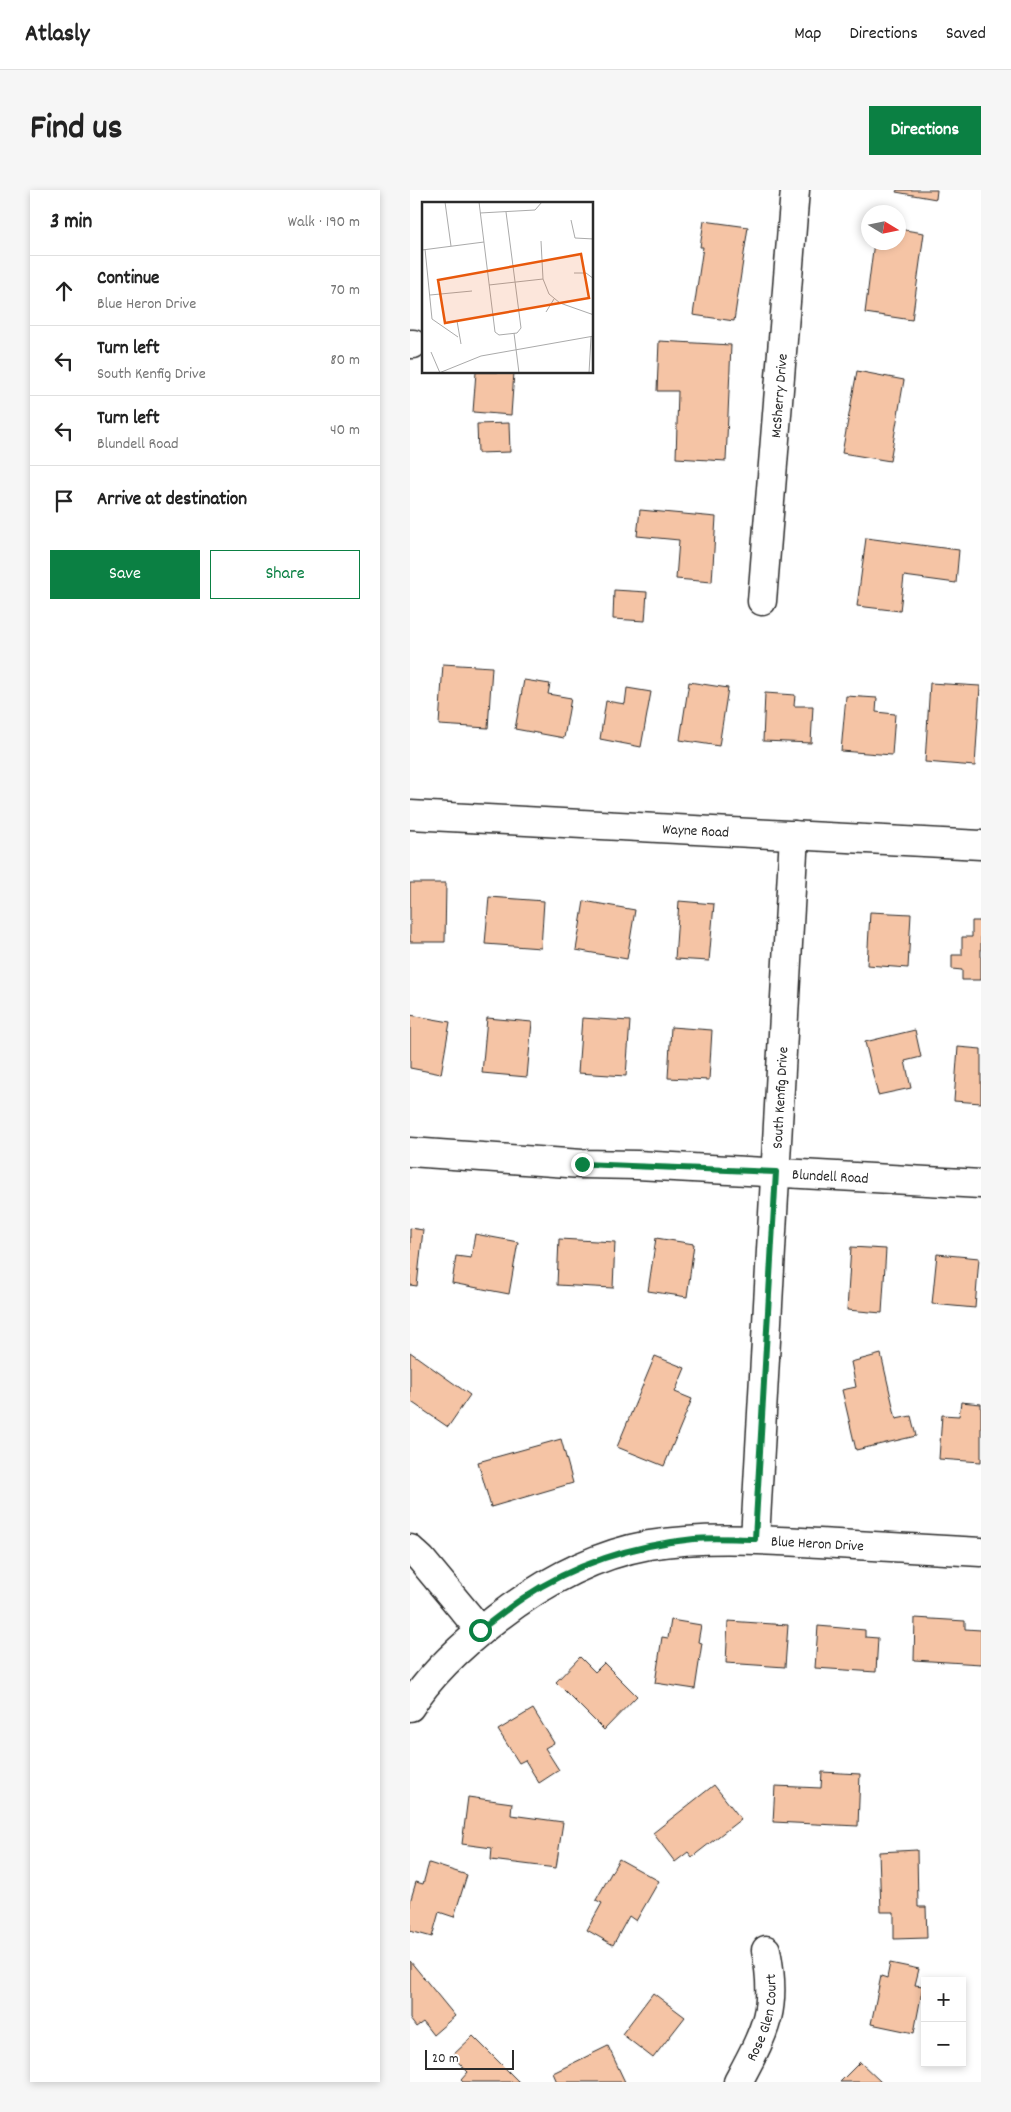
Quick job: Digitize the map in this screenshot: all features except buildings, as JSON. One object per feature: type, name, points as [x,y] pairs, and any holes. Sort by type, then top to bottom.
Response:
[{"type":"street","name":"McSherry Drive","points":[[762,601],[795,190]]},
{"type":"street","name":"Wayne Road","points":[[410,815],[981,845]]},
{"type":"street","name":"South Kenfig Drive","points":[[755,1539],[794,835]]},
{"type":"street","name":"Blundell Road","points":[[410,1152],[582,1164],[776,1172],[981,1184]]},
{"type":"street","name":"Blue Heron Drive","points":[[410,1707],[449,1660],[480,1630],[523,1598],[553,1580],[596,1561],[647,1546],[696,1539],[755,1539],[981,1552]]},
{"type":"street","points":[[410,1549],[421,1559],[480,1630]]},
{"type":"street","name":"Rose Glen Court","points":[[738,2082],[763,2034],[771,2005],[771,1974],[766,1950]]},
{"type":"route","points":[[480,1630],[523,1598],[553,1580],[596,1561],[647,1546],[696,1539],[755,1539],[776,1172],[582,1164]]}]
